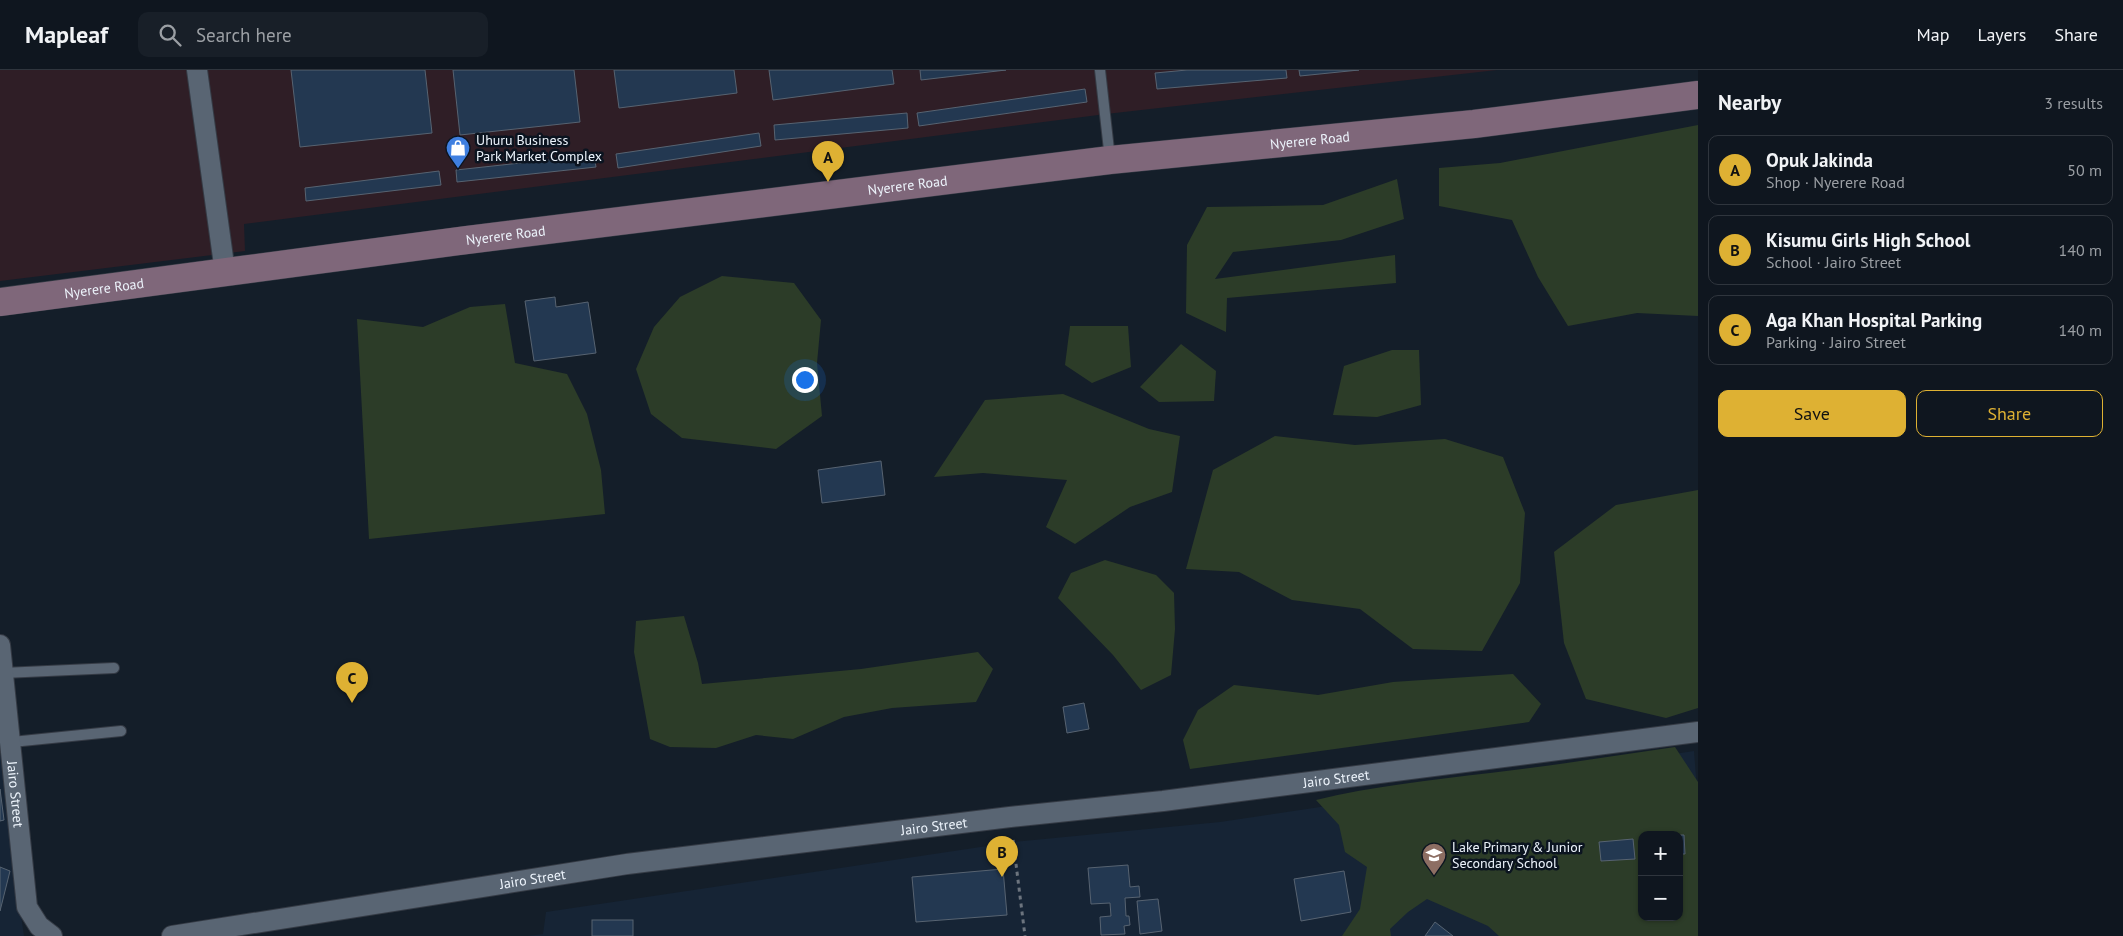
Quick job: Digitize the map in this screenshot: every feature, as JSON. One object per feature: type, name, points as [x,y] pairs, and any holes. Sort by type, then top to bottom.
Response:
[{"type":"main road","name":"Nyerere Road","points":[[0,302],[1110,160],[1474,124],[1698,95]]},
{"type":"street","points":[[197,70],[225,272]]},
{"type":"street","name":"Jairo Street","points":[[0,645],[12,742],[27,907],[39,926],[52,936]]},
{"type":"street","name":"Jairo Street","points":[[172,936],[627,864],[1010,817],[1163,801],[1698,732]]},
{"type":"lane","points":[[1100,70],[1110,160]]},
{"type":"lane","points":[[3,673],[114,668]]},
{"type":"lane","points":[[12,742],[121,731]]},
{"type":"path","points":[[1010,817],[1024,936]]},
{"type":"shaded area","name":"Uhuru Business Park Market Complex","points":[[0,70],[1497,70],[1106,114],[244,224],[245,251],[0,281]]},
{"type":"shaded area","points":[[0,750],[18,895],[24,936],[0,936]]},
{"type":"shaded area","points":[[1694,751],[1698,802],[1698,936],[527,936],[543,934],[546,912],[1014,842],[1220,822]]},
{"type":"green space","points":[[1698,125],[1698,316],[1637,313],[1568,326],[1538,277],[1512,220],[1439,206],[1439,168],[1500,163]]},
{"type":"green space","points":[[1397,179],[1404,219],[1341,240],[1233,252],[1215,279],[1395,255],[1396,283],[1227,298],[1226,332],[1186,313],[1187,245],[1207,207],[1323,205]]},
{"type":"green space","points":[[722,276],[794,283],[821,320],[817,363],[822,416],[776,449],[682,438],[651,414],[636,369],[654,327],[680,297]]},
{"type":"green space","points":[[505,304],[515,363],[567,374],[587,414],[601,470],[605,514],[369,539],[357,319],[423,327],[470,307]]},
{"type":"green space","points":[[1070,326],[1128,326],[1131,367],[1092,383],[1065,365]]},
{"type":"green space","points":[[1181,344],[1216,371],[1214,401],[1159,402],[1140,387]]},
{"type":"green space","points":[[1392,350],[1419,350],[1421,405],[1377,417],[1333,415],[1344,366]]},
{"type":"green space","points":[[1063,394],[1149,429],[1180,436],[1172,492],[1130,507],[1075,544],[1046,527],[1067,480],[983,473],[934,477],[985,400]]},
{"type":"green space","points":[[1275,436],[1355,445],[1445,439],[1503,457],[1525,513],[1520,583],[1482,651],[1413,649],[1360,609],[1292,600],[1239,572],[1186,569],[1213,470]]},
{"type":"green space","points":[[1698,490],[1698,708],[1666,718],[1586,699],[1564,643],[1554,552],[1616,505]]},
{"type":"green space","points":[[1105,560],[1156,575],[1174,593],[1175,629],[1171,675],[1141,690],[1113,655],[1058,598],[1071,573]]},
{"type":"green space","points":[[684,616],[698,663],[702,684],[861,669],[978,652],[993,669],[976,702],[892,708],[844,717],[793,739],[756,735],[716,748],[670,747],[650,739],[634,652],[636,621]]},
{"type":"green space","points":[[1513,674],[1541,704],[1529,722],[1190,769],[1183,740],[1198,710],[1234,685],[1318,695],[1393,682]]},
{"type":"green space","name":"Lake Primary & Junior Secondary School","points":[[1675,747],[1698,782],[1698,936],[1499,936],[1488,926],[1427,899],[1408,912],[1390,929],[1391,936],[1342,936],[1360,909],[1367,867],[1345,852],[1339,825],[1316,800],[1403,784]]},
{"type":"building","points":[[291,70],[425,70],[432,133],[300,147]]},
{"type":"building","points":[[453,70],[574,70],[580,122],[460,135]]},
{"type":"building","points":[[614,70],[734,70],[737,93],[619,108]]},
{"type":"building","points":[[769,70],[892,70],[894,84],[773,100]]},
{"type":"building","points":[[920,70],[1006,70],[921,80]]},
{"type":"building","points":[[1187,70],[1286,70],[1287,78],[1157,89],[1155,73]]},
{"type":"building","points":[[1299,70],[1359,70],[1300,76]]},
{"type":"building","points":[[1085,89],[1087,102],[919,126],[917,113]]},
{"type":"building","points":[[907,113],[908,128],[775,140],[774,125]]},
{"type":"building","points":[[759,133],[761,146],[618,168],[616,154]]},
{"type":"building","points":[[594,155],[596,167],[457,182],[456,170]]},
{"type":"building","points":[[439,171],[441,185],[306,201],[305,188]]},
{"type":"building","points":[[555,297],[556,307],[588,302],[596,353],[534,361],[525,301]]},
{"type":"building","points":[[881,461],[885,495],[822,503],[818,470]]},
{"type":"building","points":[[1084,703],[1089,729],[1067,733],[1063,707]]},
{"type":"building","points":[[0,789],[4,820],[0,821]]},
{"type":"building","points":[[1683,835],[1684,835],[1685,854],[1683,854]]},
{"type":"building","points":[[1633,839],[1635,859],[1601,861],[1599,842]]},
{"type":"building","points":[[1128,865],[1130,887],[1139,886],[1140,897],[1125,898],[1126,916],[1129,916],[1130,925],[1124,926],[1125,934],[1101,935],[1100,917],[1111,916],[1110,903],[1091,904],[1088,868]]},
{"type":"building","points":[[0,867],[10,871],[0,911]]},
{"type":"building","points":[[1003,869],[1007,915],[916,922],[912,877]]},
{"type":"building","points":[[1344,871],[1351,912],[1301,921],[1294,879]]},
{"type":"building","points":[[1158,899],[1162,931],[1140,934],[1137,901]]},
{"type":"building","points":[[592,920],[633,920],[633,936],[592,936]]},
{"type":"building","points":[[1435,922],[1453,936],[1425,936]]},
{"type":"place","name":"Uhuru Business Park Market Complex","points":[[458,169]]},
{"type":"place","name":"Opuk Jakinda","points":[[828,182]]},
{"type":"place","name":"Aga Khan Hospital Parking","points":[[352,703]]},
{"type":"place","name":"Lake Primary & Junior Secondary School","points":[[1434,876]]},
{"type":"place","name":"Kisumu Girls High School","points":[[1002,877]]}]
